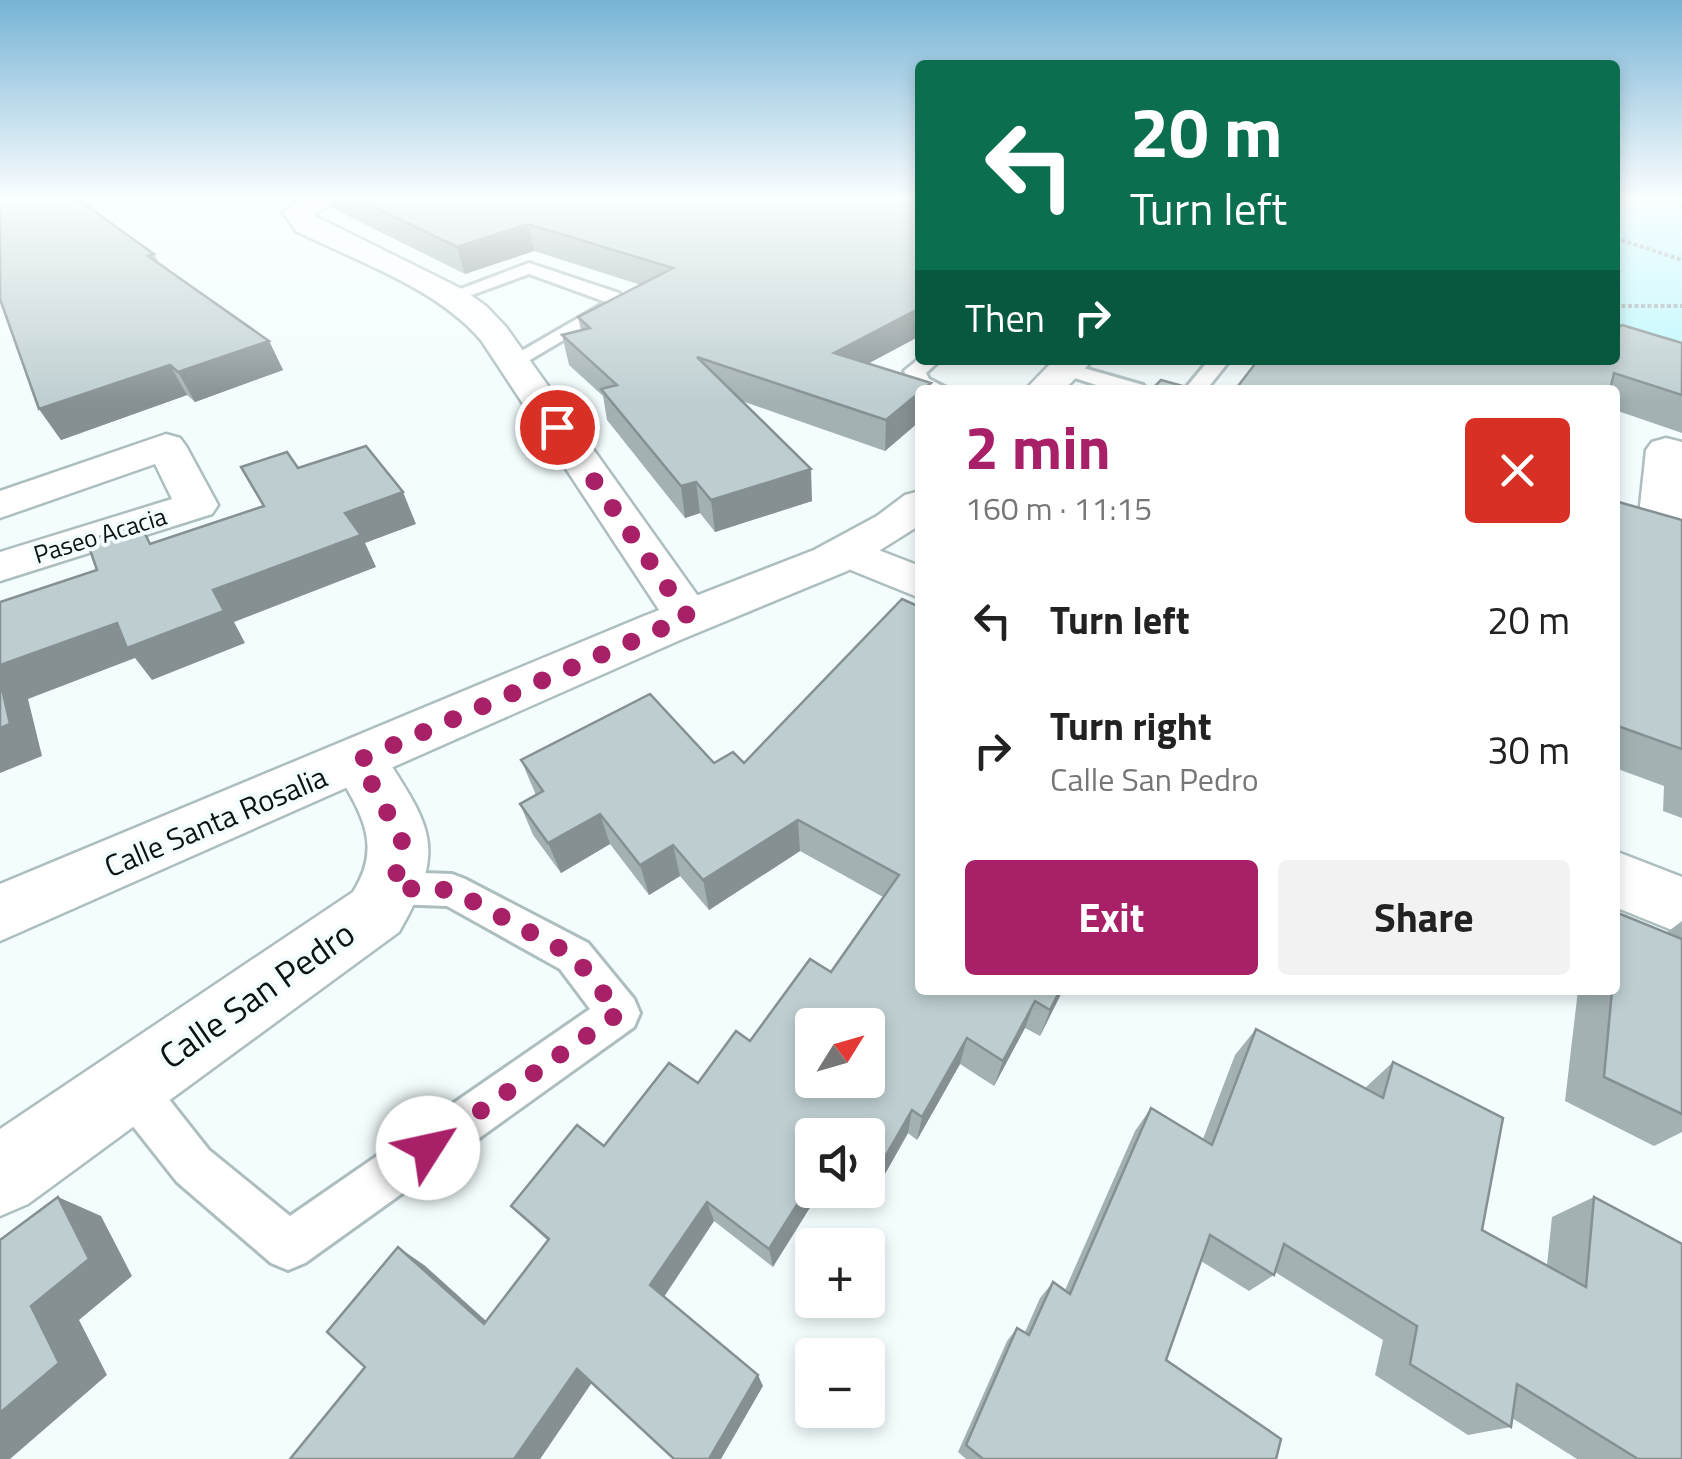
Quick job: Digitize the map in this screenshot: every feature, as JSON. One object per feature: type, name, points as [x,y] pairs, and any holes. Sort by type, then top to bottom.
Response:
[{"type":"street","points":[[390,266],[451,296],[494,334],[688,617]]},
{"type":"street","name":"Paseo Acacia","points":[[0,506],[166,446],[198,505],[0,567]]},
{"type":"street","points":[[1682,455],[1666,450],[1660,525],[1682,533]]},
{"type":"street","name":"Calle Santa Rosalia","points":[[0,913],[847,552],[915,509]]},
{"type":"street","points":[[847,552],[915,582]]},
{"type":"street","points":[[359,760],[402,840],[394,888]]},
{"type":"street","points":[[1620,880],[1682,906]]},
{"type":"street","name":"Calle San Pedro","points":[[0,1176],[376,912],[394,888]]},
{"type":"lane","points":[[451,296],[529,268],[612,297],[617,304],[513,364]]},
{"type":"lane","points":[[923,365],[915,371],[920,383],[925,385]]},
{"type":"lane","points":[[1199,385],[1216,365]]},
{"type":"lane","points":[[1061,373],[1113,385]]},
{"type":"lane","points":[[129,1086],[193,1166],[288,1246],[619,1013],[574,956],[452,890],[394,888]]},
{"type":"path","points":[[1620,306],[1682,306]]},
{"type":"shaded area","points":[[1620,266],[1682,266],[1682,351],[1620,333]]},
{"type":"building","points":[[0,266],[162,266],[269,341],[178,372],[170,365],[39,409],[0,299]]},
{"type":"building","points":[[667,266],[915,266],[915,311],[834,353],[931,383],[915,385],[915,396],[886,420],[697,357],[811,469],[711,500],[696,482],[681,486],[601,389],[617,385],[562,335],[590,328],[578,317],[673,268]]},
{"type":"building","points":[[1620,326],[1682,343],[1682,395],[1614,373],[1611,385],[1239,385],[1254,365],[1620,365]]},
{"type":"building","points":[[366,446],[403,492],[345,513],[361,535],[213,590],[224,611],[127,648],[117,623],[0,665],[0,602],[97,570],[87,541],[140,523],[150,544],[264,506],[241,467],[287,452],[298,468]]},
{"type":"building","points":[[1620,502],[1682,520],[1682,749],[1620,727]]},
{"type":"building","points":[[902,599],[915,605],[915,995],[1058,995],[1050,1010],[1035,1001],[1003,1061],[967,1038],[922,1117],[912,1110],[885,1157],[885,1118],[795,1118],[795,1208],[769,1249],[707,1202],[650,1285],[758,1375],[709,1459],[674,1459],[577,1369],[514,1459],[290,1459],[365,1367],[327,1332],[398,1247],[484,1324],[549,1239],[511,1206],[577,1125],[604,1146],[669,1063],[698,1083],[736,1031],[750,1041],[810,959],[831,972],[899,875],[798,820],[703,880],[673,845],[640,865],[600,814],[548,843],[520,804],[543,791],[521,760],[650,694],[714,763],[733,752],[744,763]]},
{"type":"building","points":[[0,680],[10,724],[0,728]]},
{"type":"building","points":[[1620,914],[1682,939],[1682,1114],[1604,1077],[1612,995],[1620,995]]},
{"type":"building","points":[[1256,1029],[1383,1098],[1393,1062],[1503,1118],[1482,1230],[1586,1287],[1594,1197],[1682,1244],[1682,1459],[1638,1459],[1517,1384],[1511,1427],[1410,1364],[1417,1326],[1284,1244],[1274,1275],[1210,1235],[1166,1360],[1281,1439],[1276,1459],[983,1459],[966,1445],[1017,1328],[1029,1335],[1053,1282],[1070,1294],[1151,1108],[1212,1145]]},
{"type":"building","points":[[58,1197],[89,1259],[31,1306],[59,1363],[0,1413],[0,1240]]},
{"type":"route","points":[[428,1148],[619,1013],[574,956],[452,890],[394,888],[402,840],[359,760],[688,617],[557,427]]}]
